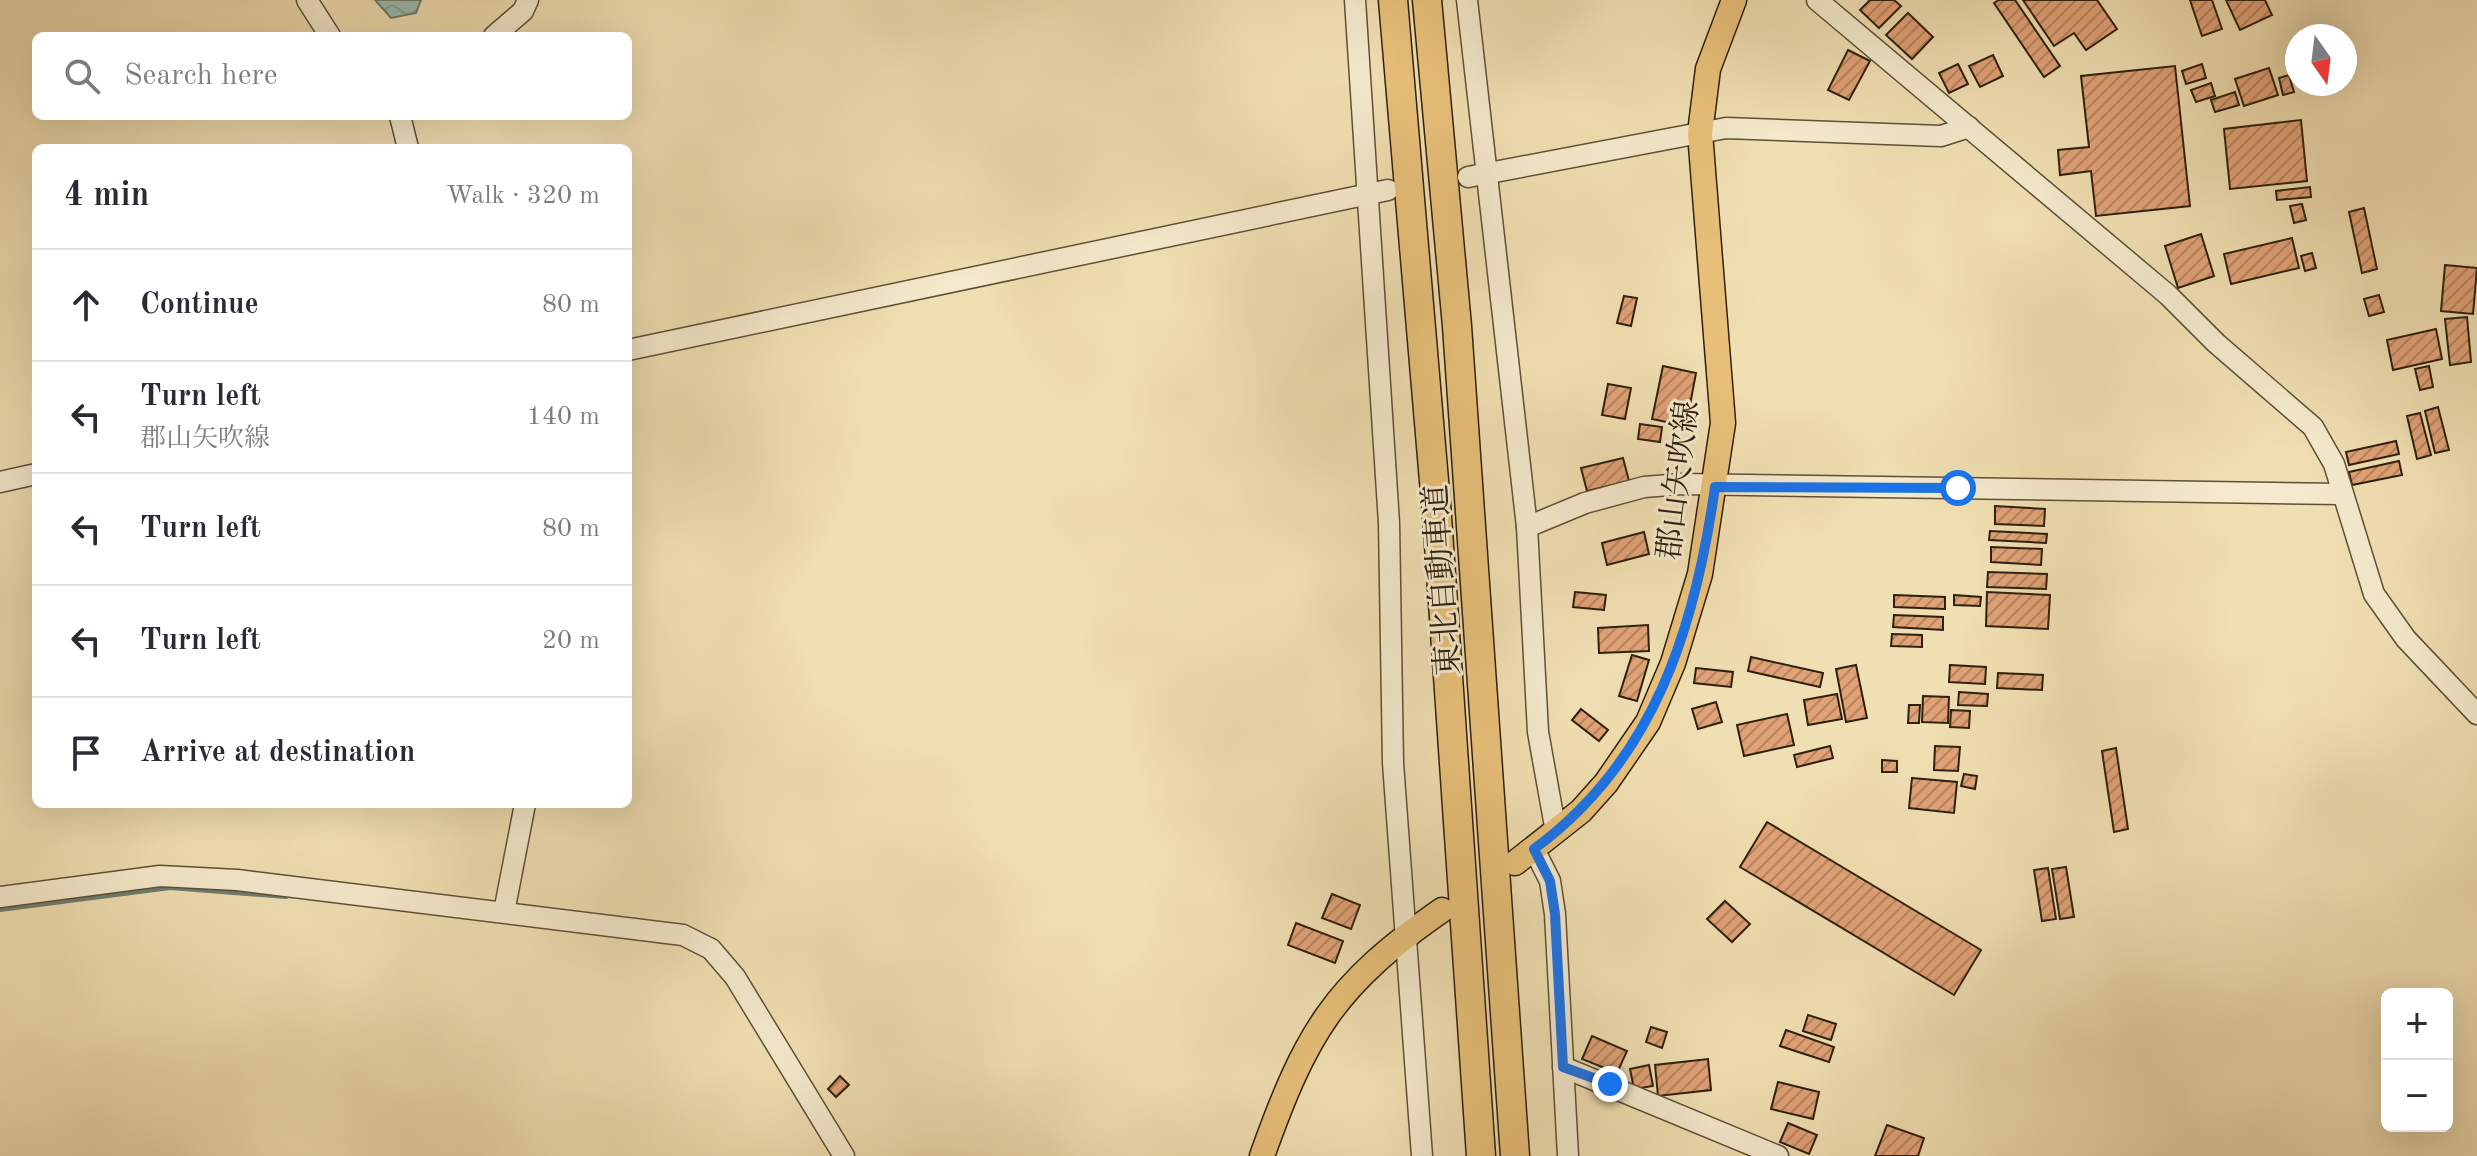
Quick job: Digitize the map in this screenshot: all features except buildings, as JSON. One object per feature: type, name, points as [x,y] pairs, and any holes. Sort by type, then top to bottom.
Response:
[{"type":"highway","name":"東北自動車道","points":[[1393,0],[1437,516],[1481,1156]]},
{"type":"highway","name":"東北自動車道","points":[[1427,0],[1457,326],[1515,1156]]},
{"type":"main road","name":"郡山矢吹線","points":[[1524,856],[1556,832],[1606,783],[1648,722],[1661,694],[1700,574],[1723,423],[1700,133],[1708,69],[1734,0]]},
{"type":"main road","points":[[1262,1156],[1298,1061],[1327,1013],[1347,989],[1406,936],[1442,910]]},
{"type":"street","points":[[307,0],[327,32]]},
{"type":"street","points":[[499,32],[523,11],[528,0]]},
{"type":"street","points":[[1355,0],[1389,523],[1393,763],[1422,1156]]},
{"type":"street","points":[[1467,0],[1478,175],[1527,527],[1538,732],[1556,832]]},
{"type":"street","points":[[1817,0],[2168,295],[2216,343],[2313,427],[2334,464],[2374,594],[2384,612],[2477,714]]},
{"type":"street","points":[[401,120],[407,144]]},
{"type":"street","points":[[1478,175],[1726,128],[1941,136],[1969,127]]},
{"type":"street","points":[[632,349],[1388,190]]},
{"type":"street","points":[[0,482],[32,475]]},
{"type":"street","points":[[1527,527],[1585,503],[1644,487],[1682,484],[1715,487],[2342,494]]},
{"type":"street","points":[[504,912],[524,808]]},
{"type":"street","points":[[1524,856],[1550,881],[1555,914],[1568,1156]]},
{"type":"street","points":[[0,897],[160,876],[237,880],[665,931],[711,949],[735,977],[844,1156]]},
{"type":"street","points":[[1563,1067],[1778,1156]]},
{"type":"water","points":[[375,0],[421,0],[416,13],[391,18]]},
{"type":"waterway","points":[[0,909],[170,887],[286,896]]},
{"type":"route","points":[[1610,1084],[1563,1067],[1555,914],[1550,881],[1534,849],[1594,797],[1648,722],[1673,663],[1700,574],[1715,487],[1958,488]]}]
